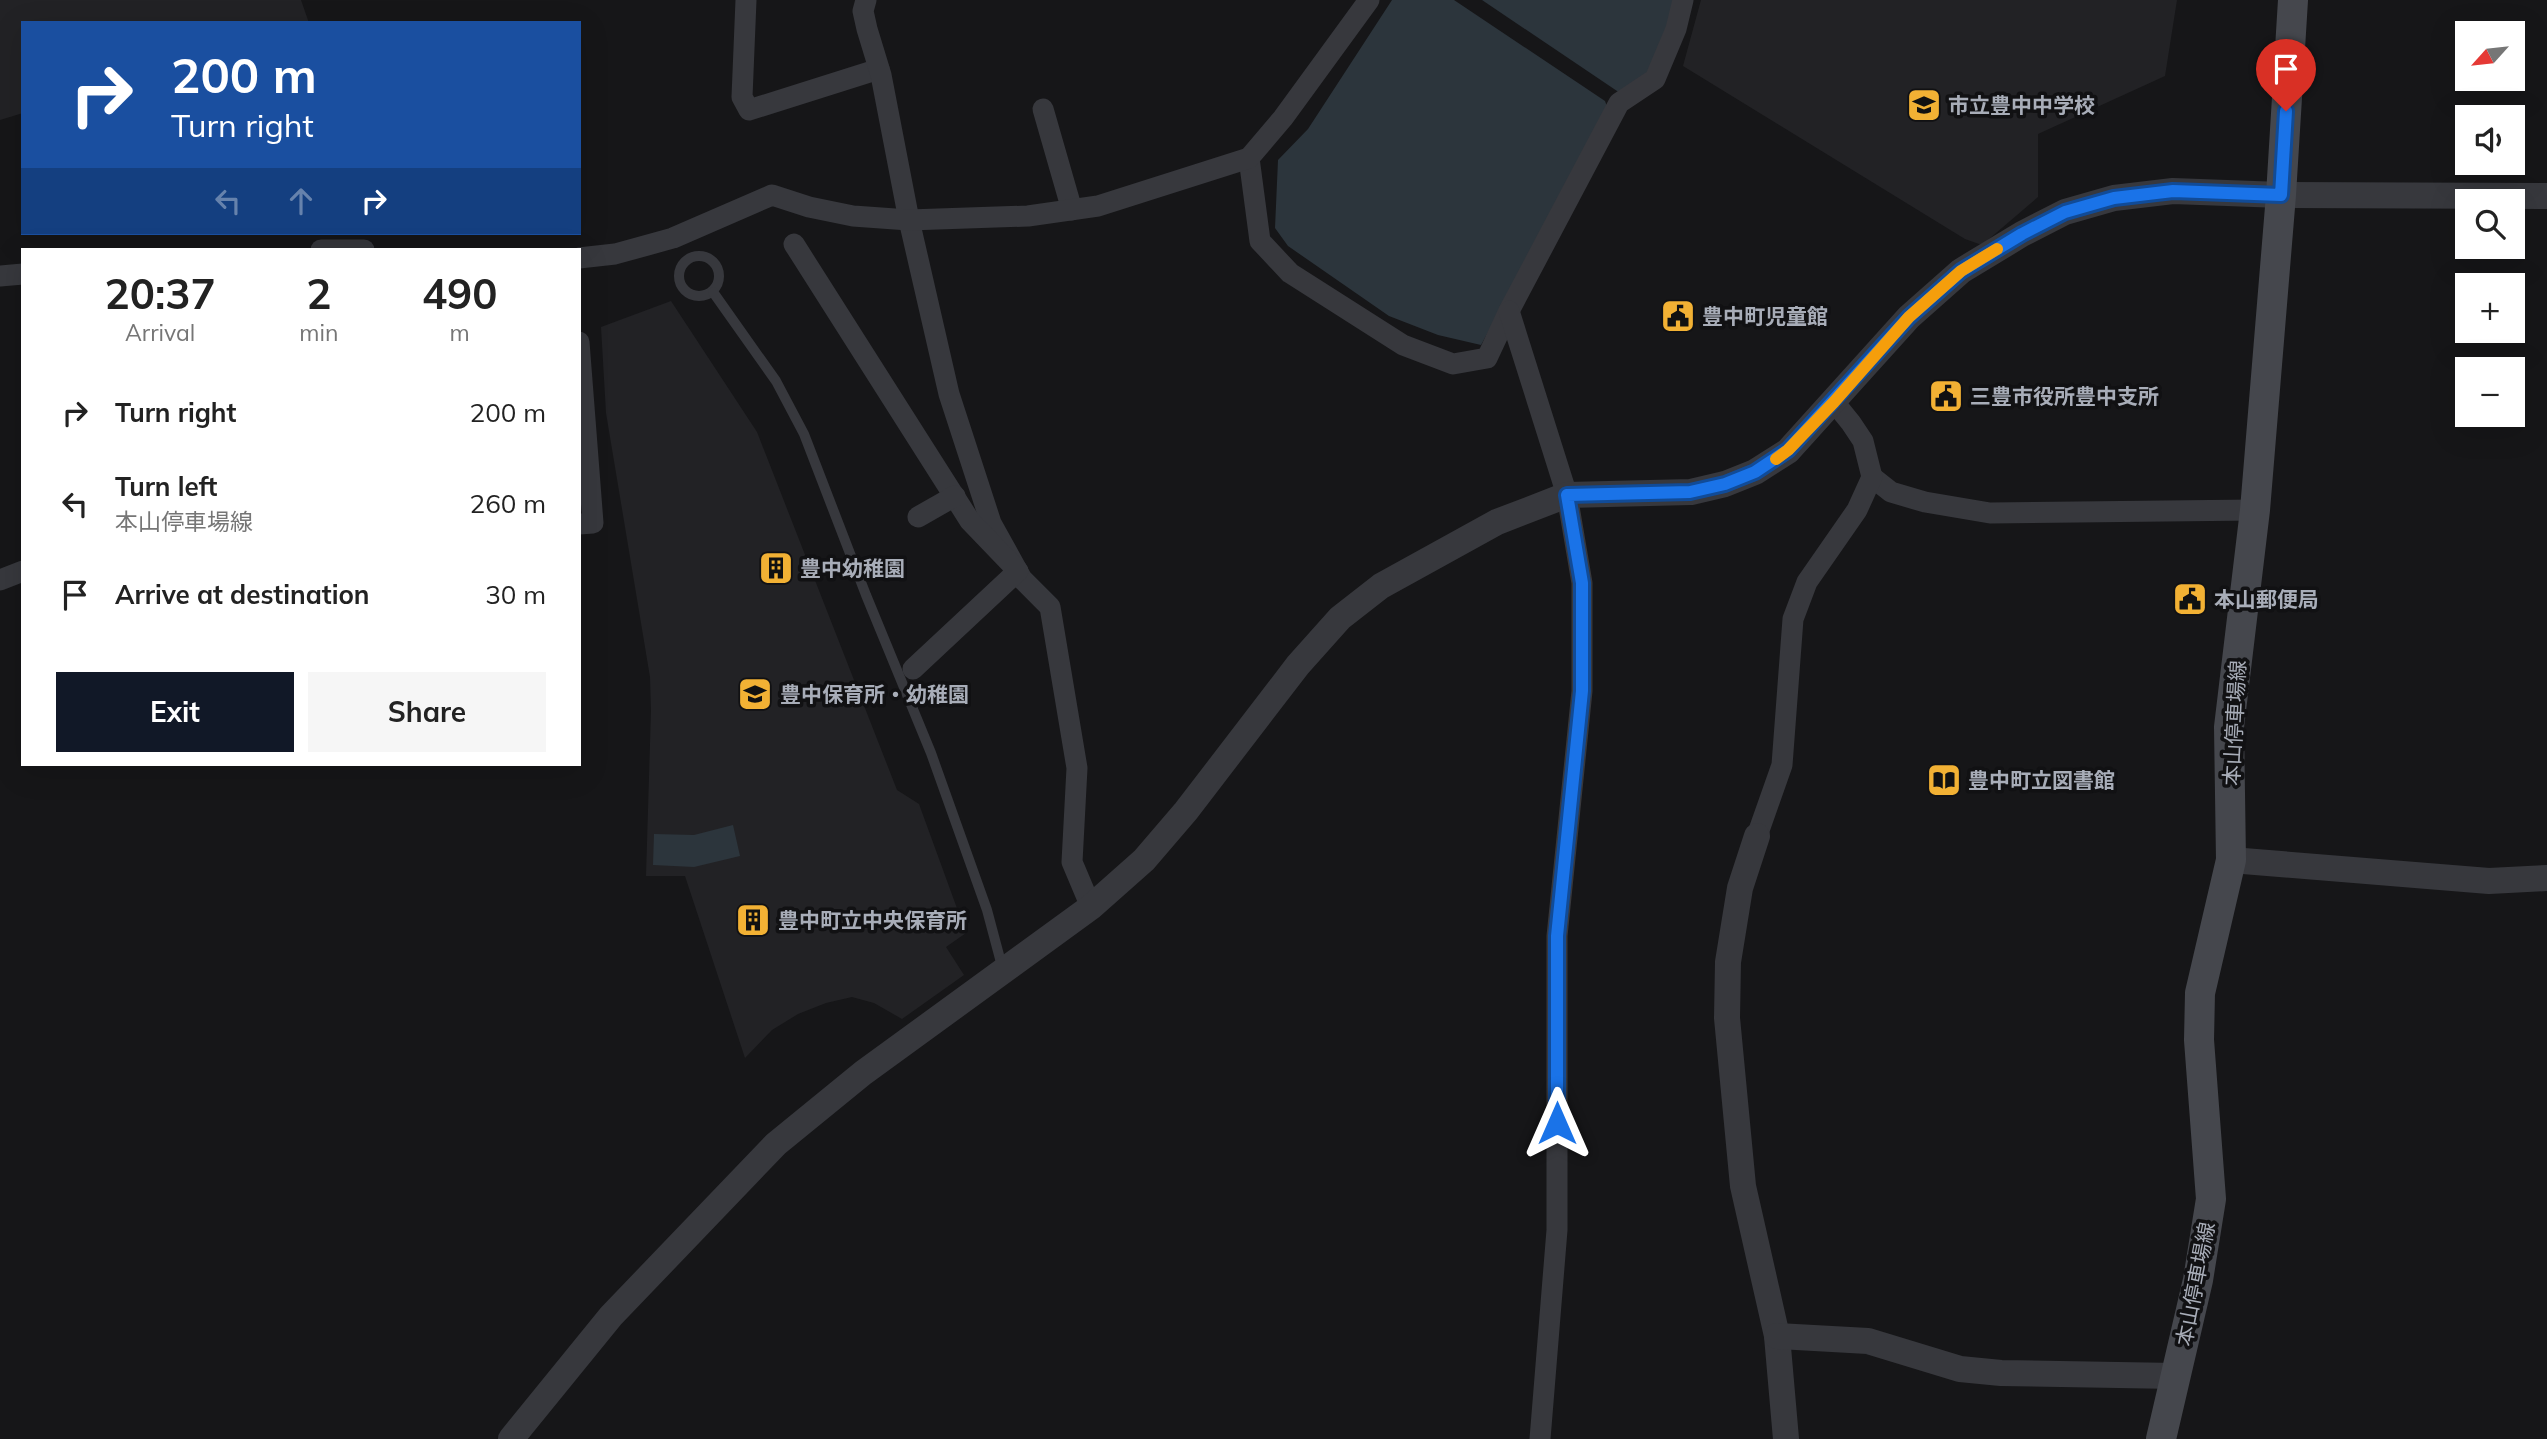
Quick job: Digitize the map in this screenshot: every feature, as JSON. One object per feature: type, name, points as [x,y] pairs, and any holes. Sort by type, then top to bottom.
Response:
[{"type":"main road","name":"本山停車場線","points":[[2161,1439],[2198,1280],[2211,1199],[2199,1040],[2200,993],[2231,860],[2229,727],[2255,510],[2281,195],[2293,0]]},
{"type":"street","points":[[746,0],[742,97],[749,110],[879,69]]},
{"type":"street","points":[[866,0],[863,11],[879,69],[908,220],[949,394],[991,523],[1018,571]]},
{"type":"street","points":[[581,258],[615,254],[673,237],[772,195],[809,207],[852,216],[908,220],[1028,216],[1098,206],[1249,158],[1283,118],[1369,0]]},
{"type":"street","points":[[1249,158],[1260,241],[1290,273],[1403,345],[1453,364],[1487,358],[1619,103],[1655,79],[1676,29],[1683,0]]},
{"type":"street","points":[[1043,109],[1072,210]]},
{"type":"street","points":[[511,1439],[611,1316],[776,1144],[863,1073],[1091,907],[1144,860],[1186,811],[1298,665],[1340,618],[1381,586],[1497,522],[1567,495],[1690,492],[1725,484],[1755,472],[1788,450],[1909,317],[1961,271],[2065,212],[2114,198],[2173,191],[2281,195],[2547,196]]},
{"type":"street","points":[[794,244],[970,521],[1050,607],[1077,768],[1072,862],[1091,907]]},
{"type":"street","points":[[0,276],[21,274]]},
{"type":"street","points":[[1509,311],[1567,495],[1582,583],[1582,691],[1557,936],[1557,1230],[1540,1439]]},
{"type":"street","points":[[581,368],[593,523],[581,524]]},
{"type":"street","points":[[1834,402],[1863,441],[1872,477],[1891,492],[1925,502],[1990,513],[2255,510]]},
{"type":"street","points":[[1786,1439],[1777,1336],[1743,1186],[1727,1018],[1728,962],[1740,888],[1782,765],[1793,619],[1807,582],[1857,510],[1872,477]]},
{"type":"street","points":[[918,517],[955,496]]},
{"type":"street","points":[[913,669],[1018,571]]},
{"type":"street","points":[[0,580],[21,572]]},
{"type":"street","points":[[2231,860],[2489,881],[2547,878]]},
{"type":"street","points":[[1777,1336],[1868,1341],[1959,1369],[2001,1373],[2176,1376]]},
{"type":"lane","points":[[713,292],[776,381],[804,434],[931,753],[987,910],[1003,972]]},
{"type":"shaded area","points":[[0,0],[301,0],[308,21],[21,21],[21,114],[0,120]]},
{"type":"shaded area","points":[[1392,0],[1454,0],[1605,101],[1609,112],[1481,345],[1438,335],[1389,316],[1288,246],[1275,228],[1278,160],[1308,129]]},
{"type":"shaded area","points":[[1482,0],[1674,0],[1664,41],[1646,74],[1620,93]]},
{"type":"shaded area","name":"市立豊中中学校","points":[[1701,0],[2177,0],[2165,76],[2038,134],[2038,197],[1982,245],[1965,239],[1683,66]]},
{"type":"shaded area","name":"豊中保育所・幼稚園","points":[[671,301],[757,432],[897,790],[919,804],[966,933],[946,947],[964,975],[902,1019],[874,1003],[852,997],[826,1003],[798,1014],[772,1030],[745,1058],[685,876],[646,876],[650,677],[606,413],[601,327]]},
{"type":"shaded area","points":[[733,825],[740,856],[694,867],[653,865],[654,834],[694,835]]},
{"type":"slow traffic","points":[[1776,459],[1834,402],[1909,317],[1961,271],[1997,249]]},
{"type":"place","name":"市立豊中中学校","points":[[1924,105]]},
{"type":"place","name":"豊中町児童館","points":[[1678,316]]},
{"type":"place","name":"三豊市役所豊中支所","points":[[1946,396]]},
{"type":"place","name":"豊中幼稚園","points":[[776,568]]},
{"type":"place","name":"本山郵便局","points":[[2190,599]]},
{"type":"place","name":"豊中保育所・幼稚園","points":[[755,694]]},
{"type":"place","name":"豊中町立図書館","points":[[1944,780]]},
{"type":"place","name":"豊中町立中央保育所","points":[[753,920]]},
{"type":"route","points":[[1557,1123],[1557,936],[1582,691],[1582,583],[1567,495],[1690,492],[1725,484],[1755,472],[1788,450],[1909,317],[1961,271],[2065,212],[2114,198],[2173,191],[2281,195],[2286,111]]}]
